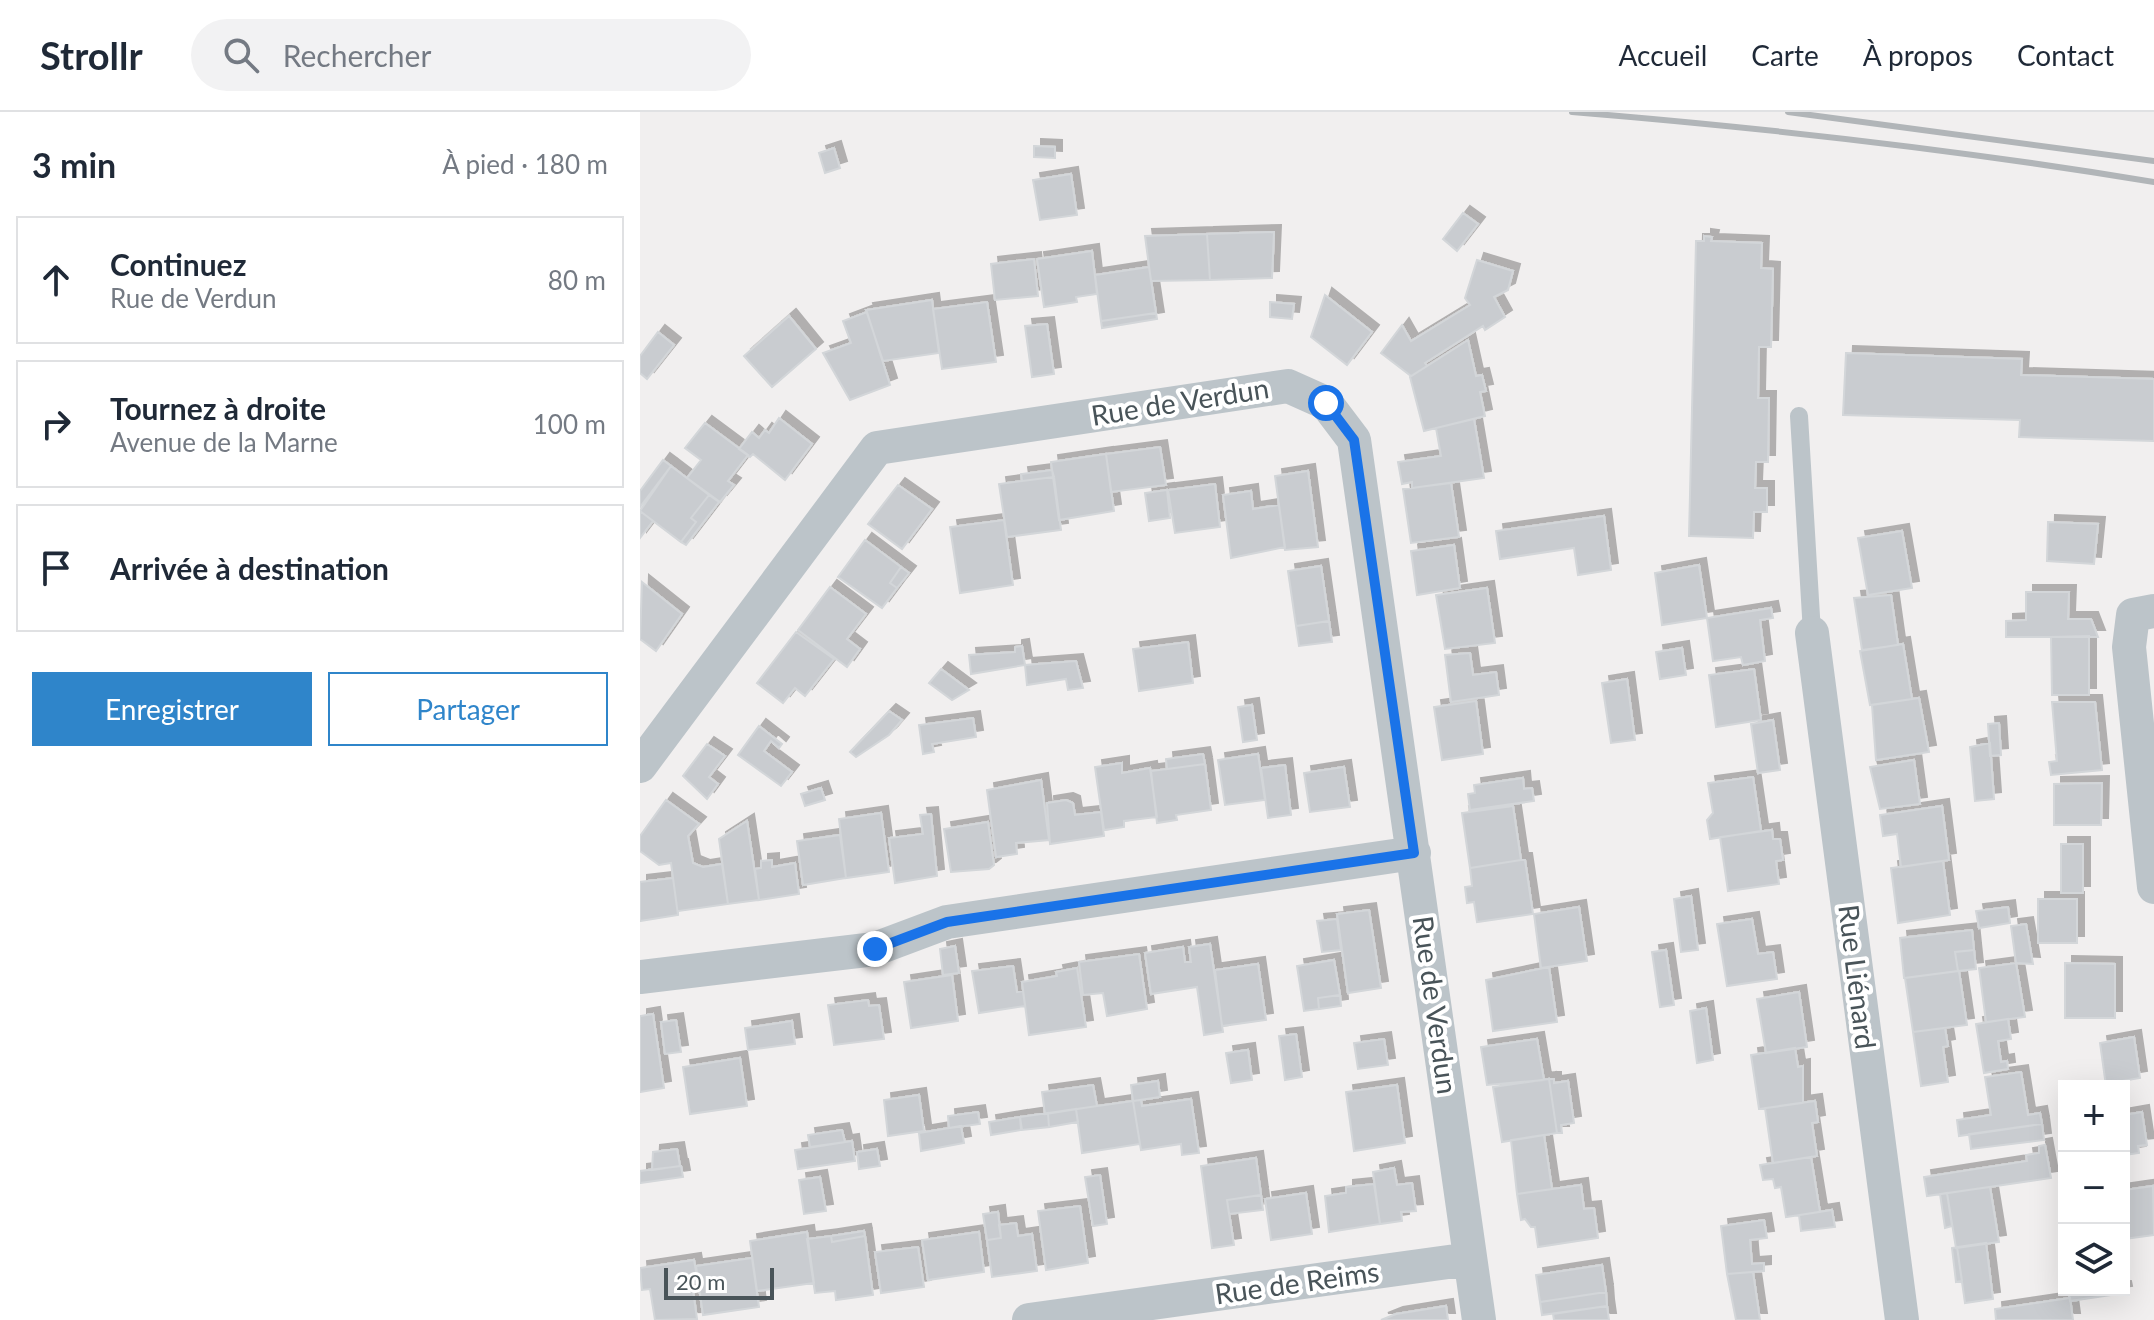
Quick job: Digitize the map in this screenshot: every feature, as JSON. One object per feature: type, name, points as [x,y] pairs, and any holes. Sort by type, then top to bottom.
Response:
[{"type":"street","name":"Rue de Verdun","points":[[640,766],[877,448],[1288,386],[1326,403],[1354,440],[1479,1320]]},
{"type":"street","points":[[2154,611],[2133,615],[2129,647],[2154,887]]},
{"type":"street","name":"Rue Liénard","points":[[1812,633],[1902,1320]]},
{"type":"street","points":[[640,977],[875,949],[947,922],[1414,853]]},
{"type":"street","name":"Rue de Reims","points":[[1029,1320],[1470,1259]]},
{"type":"lane","points":[[1799,416],[1812,633]]},
{"type":"building","points":[[1034,146],[1055,147],[1055,158],[1034,157]]},
{"type":"building","points":[[834,148],[840,168],[825,173],[819,153]]},
{"type":"building","points":[[1071,174],[1077,215],[1040,220],[1033,180]]},
{"type":"building","points":[[1463,213],[1478,224],[1457,251],[1443,239]]},
{"type":"building","points":[[1274,232],[1272,278],[1210,280],[1207,234]]},
{"type":"building","points":[[1207,234],[1210,280],[1151,281],[1145,236]]},
{"type":"building","points":[[1704,236],[1712,237],[1711,241],[1762,243],[1761,268],[1773,269],[1771,347],[1759,347],[1758,398],[1769,398],[1768,462],[1756,462],[1755,488],[1767,488],[1767,512],[1754,512],[1753,538],[1689,536],[1696,241],[1704,241]]},
{"type":"building","points":[[1092,251],[1097,294],[1076,297],[1077,302],[1044,307],[1037,259]]},
{"type":"building","points":[[1034,259],[1038,296],[995,300],[991,264]]},
{"type":"building","points":[[1477,260],[1513,271],[1508,290],[1494,297],[1505,317],[1485,330],[1483,326],[1425,363],[1427,366],[1411,376],[1381,353],[1402,325],[1411,341],[1470,305],[1465,298]]},
{"type":"building","points":[[1149,267],[1156,313],[1101,321],[1095,275]]},
{"type":"building","points":[[1325,295],[1372,332],[1347,365],[1311,337]]},
{"type":"building","points":[[932,300],[939,353],[883,361],[866,310]]},
{"type":"building","points":[[987,302],[996,362],[942,369],[933,309]]},
{"type":"building","points":[[1270,302],[1294,304],[1292,319],[1270,317]]},
{"type":"building","points":[[867,312],[890,385],[850,400],[823,353],[851,343],[843,321]]},
{"type":"building","points":[[1156,313],[1157,319],[1102,328],[1101,321]]},
{"type":"building","points":[[789,316],[816,349],[772,387],[744,356]]},
{"type":"building","points":[[1047,324],[1054,374],[1032,377],[1025,326]]},
{"type":"building","points":[[658,332],[674,345],[647,379],[640,373],[640,356]]},
{"type":"building","points":[[1468,340],[1476,376],[1482,375],[1486,391],[1480,392],[1485,416],[1424,431],[1410,377]]},
{"type":"building","points":[[1846,353],[2022,359],[2021,375],[2154,379],[2154,441],[2019,437],[2020,420],[1843,415]]},
{"type":"building","points":[[779,418],[812,444],[785,480],[753,454],[750,457],[739,449],[752,432],[759,438],[765,430],[769,433]]},
{"type":"building","points":[[1474,419],[1484,478],[1412,488],[1412,482],[1402,484],[1398,462],[1441,456],[1436,428]]},
{"type":"building","points":[[705,423],[748,455],[728,481],[734,485],[720,502],[687,478],[701,460],[685,448]]},
{"type":"building","points":[[1160,447],[1166,485],[1111,492],[1106,454]]},
{"type":"building","points":[[1106,454],[1114,511],[1059,520],[1051,462]]},
{"type":"building","points":[[663,460],[671,466],[640,507],[640,491]]},
{"type":"building","points":[[671,466],[709,495],[691,518],[696,522],[681,542],[640,511]]},
{"type":"building","points":[[1052,470],[1054,477],[1022,481],[1021,474]]},
{"type":"building","points":[[1308,471],[1318,547],[1285,550],[1275,476]]},
{"type":"building","points":[[1054,477],[1061,530],[1007,537],[999,484]]},
{"type":"building","points":[[1451,483],[1459,537],[1411,543],[1403,489]]},
{"type":"building","points":[[1215,484],[1220,527],[1175,533],[1168,490]]},
{"type":"building","points":[[898,485],[932,509],[902,549],[868,524]]},
{"type":"building","points":[[1167,490],[1170,518],[1149,521],[1145,493]]},
{"type":"building","points":[[1251,491],[1253,509],[1279,505],[1285,547],[1231,558],[1223,495]]},
{"type":"building","points":[[709,495],[719,502],[686,545],[681,542],[696,522],[691,518]]},
{"type":"building","points":[[640,511],[653,521],[640,538]]},
{"type":"building","points":[[1604,516],[1611,570],[1578,575],[1574,548],[1500,559],[1496,531]]},
{"type":"building","points":[[1004,520],[1013,585],[960,593],[950,527]]},
{"type":"building","points":[[2048,522],[2098,524],[2094,564],[2047,561]]},
{"type":"building","points":[[1902,531],[1912,588],[1868,595],[1858,538]]},
{"type":"building","points":[[865,540],[901,567],[890,583],[897,588],[882,608],[838,577]]},
{"type":"building","points":[[1454,545],[1460,588],[1417,595],[1411,551]]},
{"type":"building","points":[[1699,565],[1707,618],[1662,625],[1655,573]]},
{"type":"building","points":[[1321,566],[1329,621],[1296,626],[1288,571]]},
{"type":"building","points":[[901,567],[909,573],[897,588],[890,583]]},
{"type":"building","points":[[642,582],[682,614],[656,651],[640,639]]},
{"type":"building","points":[[830,587],[866,614],[847,639],[860,649],[847,667],[798,630]]},
{"type":"building","points":[[1487,588],[1495,643],[1445,649],[1436,595]]},
{"type":"building","points":[[2026,592],[2069,592],[2068,619],[2091,619],[2098,637],[2006,637],[2006,621],[2026,620]]},
{"type":"building","points":[[1891,595],[1898,645],[1862,650],[1854,598]]},
{"type":"building","points":[[1771,608],[1773,618],[1760,620],[1765,661],[1743,665],[1741,657],[1713,661],[1707,618]]},
{"type":"building","points":[[1329,621],[1332,642],[1299,646],[1296,626]]},
{"type":"building","points":[[796,632],[834,659],[805,696],[795,688],[783,703],[757,683]]},
{"type":"building","points":[[2089,636],[2089,695],[2052,695],[2051,637]]},
{"type":"building","points":[[1188,642],[1193,683],[1139,691],[1133,649]]},
{"type":"building","points":[[1903,644],[1912,699],[1870,705],[1860,651]]},
{"type":"building","points":[[1022,646],[1025,665],[971,674],[969,655],[1015,652],[1015,647]]},
{"type":"building","points":[[1682,648],[1686,675],[1660,679],[1656,652]]},
{"type":"building","points":[[1470,653],[1473,675],[1496,672],[1499,695],[1451,702],[1445,655]]},
{"type":"building","points":[[1076,661],[1083,688],[1068,690],[1066,679],[1027,685],[1025,665]]},
{"type":"building","points":[[941,669],[969,690],[952,700],[929,683]]},
{"type":"building","points":[[1754,669],[1761,720],[1716,727],[1709,675]]},
{"type":"building","points":[[1627,679],[1635,740],[1611,743],[1602,683]]},
{"type":"building","points":[[1919,698],[1929,752],[1876,760],[1872,705]]},
{"type":"building","points":[[1476,701],[1483,754],[1442,760],[1434,707]]},
{"type":"building","points":[[2052,702],[2095,702],[2102,770],[2051,775],[2049,762],[2057,761]]},
{"type":"building","points":[[1252,705],[1257,740],[1243,742],[1238,707]]},
{"type":"building","points":[[889,711],[902,720],[889,735],[856,757],[850,752]]},
{"type":"building","points":[[973,718],[976,737],[932,744],[934,752],[923,754],[919,725]]},
{"type":"building","points":[[1773,720],[1780,770],[1758,773],[1751,724]]},
{"type":"building","points":[[1999,723],[2001,755],[1990,756],[1988,724]]},
{"type":"building","points":[[759,726],[782,744],[779,748],[771,741],[764,751],[792,772],[781,786],[738,755]]},
{"type":"building","points":[[1990,743],[1994,799],[1975,801],[1970,747]]},
{"type":"building","points":[[707,744],[725,756],[709,777],[718,784],[707,799],[683,776]]},
{"type":"building","points":[[1203,754],[1205,764],[1167,769],[1166,759]]},
{"type":"building","points":[[1258,754],[1265,800],[1225,805],[1218,760]]},
{"type":"building","points":[[1914,760],[1920,804],[1880,809],[1870,767]]},
{"type":"building","points":[[1122,763],[1122,773],[1150,768],[1157,817],[1124,821],[1124,827],[1104,830],[1095,767]]},
{"type":"building","points":[[1205,764],[1211,810],[1176,815],[1177,820],[1157,823],[1151,771]]},
{"type":"building","points":[[1285,765],[1291,815],[1268,818],[1261,768]]},
{"type":"building","points":[[1344,767],[1350,807],[1310,812],[1304,773]]},
{"type":"building","points":[[1753,777],[1761,831],[1710,839],[1707,820],[1713,813],[1708,783]]},
{"type":"building","points":[[1523,778],[1524,789],[1532,788],[1534,801],[1470,810],[1468,794],[1475,793],[1474,785]]},
{"type":"building","points":[[1041,780],[1049,840],[1016,843],[1017,854],[996,857],[987,790]]},
{"type":"building","points":[[2102,783],[2101,825],[2054,825],[2054,784]]},
{"type":"building","points":[[821,788],[825,800],[805,806],[801,794]]},
{"type":"building","points":[[666,800],[699,824],[688,836],[693,863],[703,867],[722,864],[728,904],[678,911],[678,915],[671,863],[659,865],[640,851],[640,836]]},
{"type":"building","points":[[1066,800],[1073,803],[1075,815],[1101,812],[1104,836],[1050,844],[1047,803]]},
{"type":"building","points":[[1513,806],[1521,860],[1470,868],[1462,813]]},
{"type":"building","points":[[1942,806],[1949,860],[1901,867],[1897,834],[1883,836],[1880,815]]},
{"type":"building","points":[[881,813],[889,872],[846,878],[839,819]]},
{"type":"building","points":[[931,814],[937,876],[895,883],[889,838],[923,834],[920,815]]},
{"type":"building","points":[[747,821],[759,900],[728,904],[719,839]]},
{"type":"building","points":[[988,822],[994,865],[989,869],[951,872],[944,829]]},
{"type":"building","points":[[1772,830],[1773,839],[1780,839],[1783,860],[1776,861],[1779,884],[1728,891],[1720,837]]},
{"type":"building","points":[[840,835],[846,878],[803,885],[797,841]]},
{"type":"building","points":[[2061,844],[2083,844],[2083,893],[2061,893]]},
{"type":"building","points":[[772,860],[772,867],[795,863],[799,894],[759,900],[755,869],[761,868],[761,861]]},
{"type":"building","points":[[1525,860],[1533,914],[1477,922],[1474,902],[1467,903],[1465,887],[1472,886],[1470,868]]},
{"type":"building","points":[[1943,861],[1950,915],[1898,923],[1891,868]]},
{"type":"building","points":[[673,878],[678,915],[640,921],[640,882]]},
{"type":"building","points":[[1691,896],[1698,950],[1681,952],[1674,899]]},
{"type":"building","points":[[2038,899],[2077,899],[2077,943],[2038,943]]},
{"type":"building","points":[[1579,907],[1587,961],[1541,968],[1534,914]]},
{"type":"building","points":[[2008,907],[2010,923],[1979,928],[1976,911]]},
{"type":"building","points":[[1369,910],[1381,988],[1348,993],[1337,914]]},
{"type":"building","points":[[1337,919],[1341,950],[1322,952],[1317,921]]},
{"type":"building","points":[[1752,919],[1758,954],[1773,952],[1777,979],[1727,986],[1717,924]]},
{"type":"building","points":[[2026,924],[2033,964],[2016,963],[2011,926]]},
{"type":"building","points":[[1972,930],[1974,950],[1955,952],[1958,971],[1904,978],[1900,938]]},
{"type":"building","points":[[1210,944],[1223,1032],[1204,1035],[1197,987],[1151,994],[1145,953],[1183,947],[1185,962],[1191,962],[1189,947]]},
{"type":"building","points":[[955,946],[959,973],[943,975],[940,949]]},
{"type":"building","points":[[1666,950],[1674,1005],[1660,1007],[1652,952]]},
{"type":"building","points":[[1974,950],[1976,969],[1958,971],[1955,952]]},
{"type":"building","points":[[1139,954],[1147,1009],[1107,1016],[1103,993],[1083,995],[1079,962]]},
{"type":"building","points":[[1334,960],[1340,995],[1318,998],[1319,1009],[1304,1011],[1297,966]]},
{"type":"building","points":[[2016,963],[2025,1017],[1986,1022],[1979,968]]},
{"type":"building","points":[[2065,963],[2115,964],[2115,1018],[2065,1018]]},
{"type":"building","points":[[1258,964],[1266,1020],[1222,1026],[1215,970]]},
{"type":"building","points":[[1013,966],[1017,992],[1023,991],[1025,1006],[979,1013],[972,971]]},
{"type":"building","points":[[1549,967],[1557,1022],[1493,1031],[1486,980]]},
{"type":"building","points":[[1077,968],[1086,1027],[1029,1035],[1022,982],[1057,976],[1056,972]]},
{"type":"building","points":[[1959,971],[1967,1025],[1913,1032],[1905,978]]},
{"type":"building","points":[[952,975],[958,1021],[911,1028],[904,982]]},
{"type":"building","points":[[1799,992],[1807,1047],[1766,1053],[1757,999]]},
{"type":"building","points":[[1340,995],[1341,1006],[1319,1009],[1318,998]]},
{"type":"building","points":[[868,1000],[869,1006],[879,1005],[884,1039],[834,1045],[828,1005]]},
{"type":"building","points":[[1706,1008],[1713,1060],[1697,1063],[1690,1011]]},
{"type":"building","points":[[653,1014],[664,1088],[640,1092],[640,1016]]},
{"type":"building","points":[[2008,1019],[2011,1039],[1998,1041],[2001,1062],[2007,1061],[2008,1069],[1984,1073],[1976,1024]]},
{"type":"building","points":[[676,1020],[681,1052],[665,1054],[661,1022]]},
{"type":"building","points":[[792,1021],[795,1044],[748,1050],[745,1028]]},
{"type":"building","points":[[1945,1028],[1948,1046],[1943,1047],[1948,1082],[1921,1086],[1913,1032]]},
{"type":"building","points":[[1296,1034],[1302,1077],[1285,1080],[1279,1036]]},
{"type":"building","points":[[2134,1037],[2140,1078],[2105,1080],[2100,1043]]},
{"type":"building","points":[[1384,1039],[1388,1065],[1358,1069],[1354,1043]]},
{"type":"building","points":[[1537,1039],[1544,1080],[1487,1085],[1481,1047]]},
{"type":"building","points":[[1795,1048],[1798,1067],[1803,1066],[1803,1103],[1759,1109],[1751,1055]]},
{"type":"building","points":[[1248,1050],[1252,1080],[1231,1083],[1226,1053]]},
{"type":"building","points":[[740,1058],[747,1106],[690,1114],[683,1067]]},
{"type":"building","points":[[2021,1072],[2028,1115],[2040,1113],[2042,1124],[1959,1136],[1957,1120],[1991,1115],[1985,1077]]},
{"type":"building","points":[[1549,1079],[1557,1133],[1502,1142],[1493,1087]]},
{"type":"building","points":[[1549,1079],[1554,1079],[1554,1083],[1568,1081],[1574,1123],[1561,1125],[1562,1133],[1557,1133]]},
{"type":"building","points":[[1158,1081],[1160,1097],[1133,1101],[1131,1085]]},
{"type":"building","points":[[1093,1085],[1097,1106],[1045,1114],[1042,1092]]},
{"type":"building","points":[[1397,1085],[1405,1143],[1354,1151],[1346,1092]]},
{"type":"building","points":[[919,1095],[924,1131],[888,1136],[884,1100]]},
{"type":"building","points":[[1191,1099],[1199,1153],[1182,1155],[1181,1144],[1141,1150],[1133,1101],[1141,1100],[1142,1106]]},
{"type":"building","points":[[1133,1101],[1140,1144],[1082,1153],[1076,1109]]},
{"type":"building","points":[[1815,1101],[1818,1122],[1812,1123],[1817,1156],[1773,1163],[1765,1108]]},
{"type":"building","points":[[1076,1109],[1078,1122],[1049,1127],[1048,1113]]},
{"type":"building","points":[[978,1112],[980,1124],[949,1128],[948,1116]]},
{"type":"building","points":[[2142,1112],[2147,1145],[2138,1146],[2139,1153],[2130,1154],[2130,1152],[2130,1114]]},
{"type":"building","points":[[1048,1113],[1049,1127],[1022,1130],[1020,1117]]},
{"type":"building","points":[[1020,1117],[1021,1130],[991,1135],[989,1122]]},
{"type":"building","points":[[2042,1124],[2044,1140],[1971,1149],[1969,1134]]},
{"type":"building","points":[[961,1126],[964,1143],[921,1151],[919,1133]]},
{"type":"building","points":[[842,1130],[845,1142],[810,1147],[808,1135]]},
{"type":"building","points":[[1544,1135],[1552,1189],[1517,1194],[1511,1140]]},
{"type":"building","points":[[852,1141],[855,1161],[798,1169],[795,1150]]},
{"type":"building","points":[[2045,1145],[2051,1178],[1927,1196],[1924,1177],[2027,1161],[2026,1155],[2039,1153],[2039,1146]]},
{"type":"building","points":[[677,1149],[680,1166],[652,1170],[653,1152]]},
{"type":"building","points":[[877,1149],[880,1166],[859,1169],[857,1152]]},
{"type":"building","points":[[1811,1157],[1820,1212],[1786,1217],[1781,1187],[1775,1188],[1773,1179],[1763,1180],[1760,1165]]},
{"type":"building","points":[[1256,1158],[1261,1195],[1227,1200],[1234,1245],[1212,1248],[1201,1166]]},
{"type":"building","points":[[681,1166],[683,1177],[640,1183],[640,1171]]},
{"type":"building","points":[[1394,1168],[1397,1185],[1412,1183],[1416,1211],[1401,1212],[1402,1221],[1380,1224],[1373,1172]]},
{"type":"building","points":[[1100,1175],[1107,1224],[1093,1226],[1085,1177]]},
{"type":"building","points":[[820,1177],[826,1211],[804,1214],[799,1180]]},
{"type":"building","points":[[1374,1184],[1380,1224],[1329,1232],[1325,1196],[1346,1193],[1346,1187]]},
{"type":"building","points":[[1581,1185],[1584,1209],[1594,1208],[1598,1238],[1538,1247],[1535,1227],[1531,1227],[1525,1219],[1521,1220],[1517,1194]]},
{"type":"building","points":[[2153,1186],[2154,1235],[2130,1238],[2130,1189]]},
{"type":"building","points":[[1990,1187],[1999,1242],[1956,1248],[1947,1193]]},
{"type":"building","points":[[1306,1193],[1312,1234],[1271,1240],[1265,1199]]},
{"type":"building","points":[[1947,1193],[1952,1226],[1945,1228],[1940,1194]]},
{"type":"building","points":[[1261,1195],[1263,1210],[1229,1214],[1227,1200]]},
{"type":"building","points":[[1080,1206],[1088,1263],[1046,1270],[1038,1211]]},
{"type":"building","points":[[1832,1210],[1835,1227],[1801,1231],[1799,1215]]},
{"type":"building","points":[[998,1212],[1001,1238],[987,1240],[983,1214]]},
{"type":"building","points":[[1764,1220],[1767,1238],[1750,1240],[1752,1264],[1764,1263],[1764,1271],[1727,1274],[1721,1226]]},
{"type":"building","points":[[1016,1223],[1018,1236],[1032,1234],[1037,1271],[992,1277],[987,1240],[1001,1238],[999,1225]]},
{"type":"building","points":[[864,1231],[865,1236],[832,1242],[831,1236]]},
{"type":"building","points":[[807,1232],[814,1283],[757,1291],[750,1241]]},
{"type":"building","points":[[979,1232],[984,1272],[928,1280],[922,1240]]},
{"type":"building","points":[[831,1236],[832,1242],[865,1236],[873,1295],[836,1300],[835,1291],[815,1293],[807,1239]]},
{"type":"building","points":[[1986,1243],[1993,1299],[1965,1303],[1957,1247]]},
{"type":"building","points":[[918,1247],[924,1287],[881,1293],[875,1252]]},
{"type":"building","points":[[1957,1247],[1962,1281],[1956,1282],[1952,1248]]},
{"type":"building","points":[[752,1258],[759,1307],[703,1315],[696,1266]]},
{"type":"building","points":[[694,1260],[698,1282],[692,1283],[697,1319],[655,1320],[650,1289],[642,1290],[640,1268]]},
{"type":"building","points":[[1602,1265],[1606,1292],[1540,1302],[1536,1275]]},
{"type":"building","points":[[1753,1272],[1760,1320],[1736,1320],[1727,1274]]},
{"type":"building","points":[[1606,1292],[1607,1306],[1542,1315],[1540,1302]]},
{"type":"building","points":[[2069,1296],[2104,1296],[2070,1301]]},
{"type":"building","points":[[2070,1298],[2073,1320],[1996,1320],[1995,1309]]},
{"type":"building","points":[[1446,1306],[1448,1320],[1381,1320],[1396,1314]]},
{"type":"building","points":[[1607,1306],[1609,1320],[1554,1320],[1553,1314]]},
{"type":"railway","points":[[1572,112],[1864,141],[2154,182]]},
{"type":"railway","points":[[1788,112],[2154,161]]},
{"type":"route","points":[[875,949],[947,922],[1414,853],[1354,440],[1326,403]]}]
